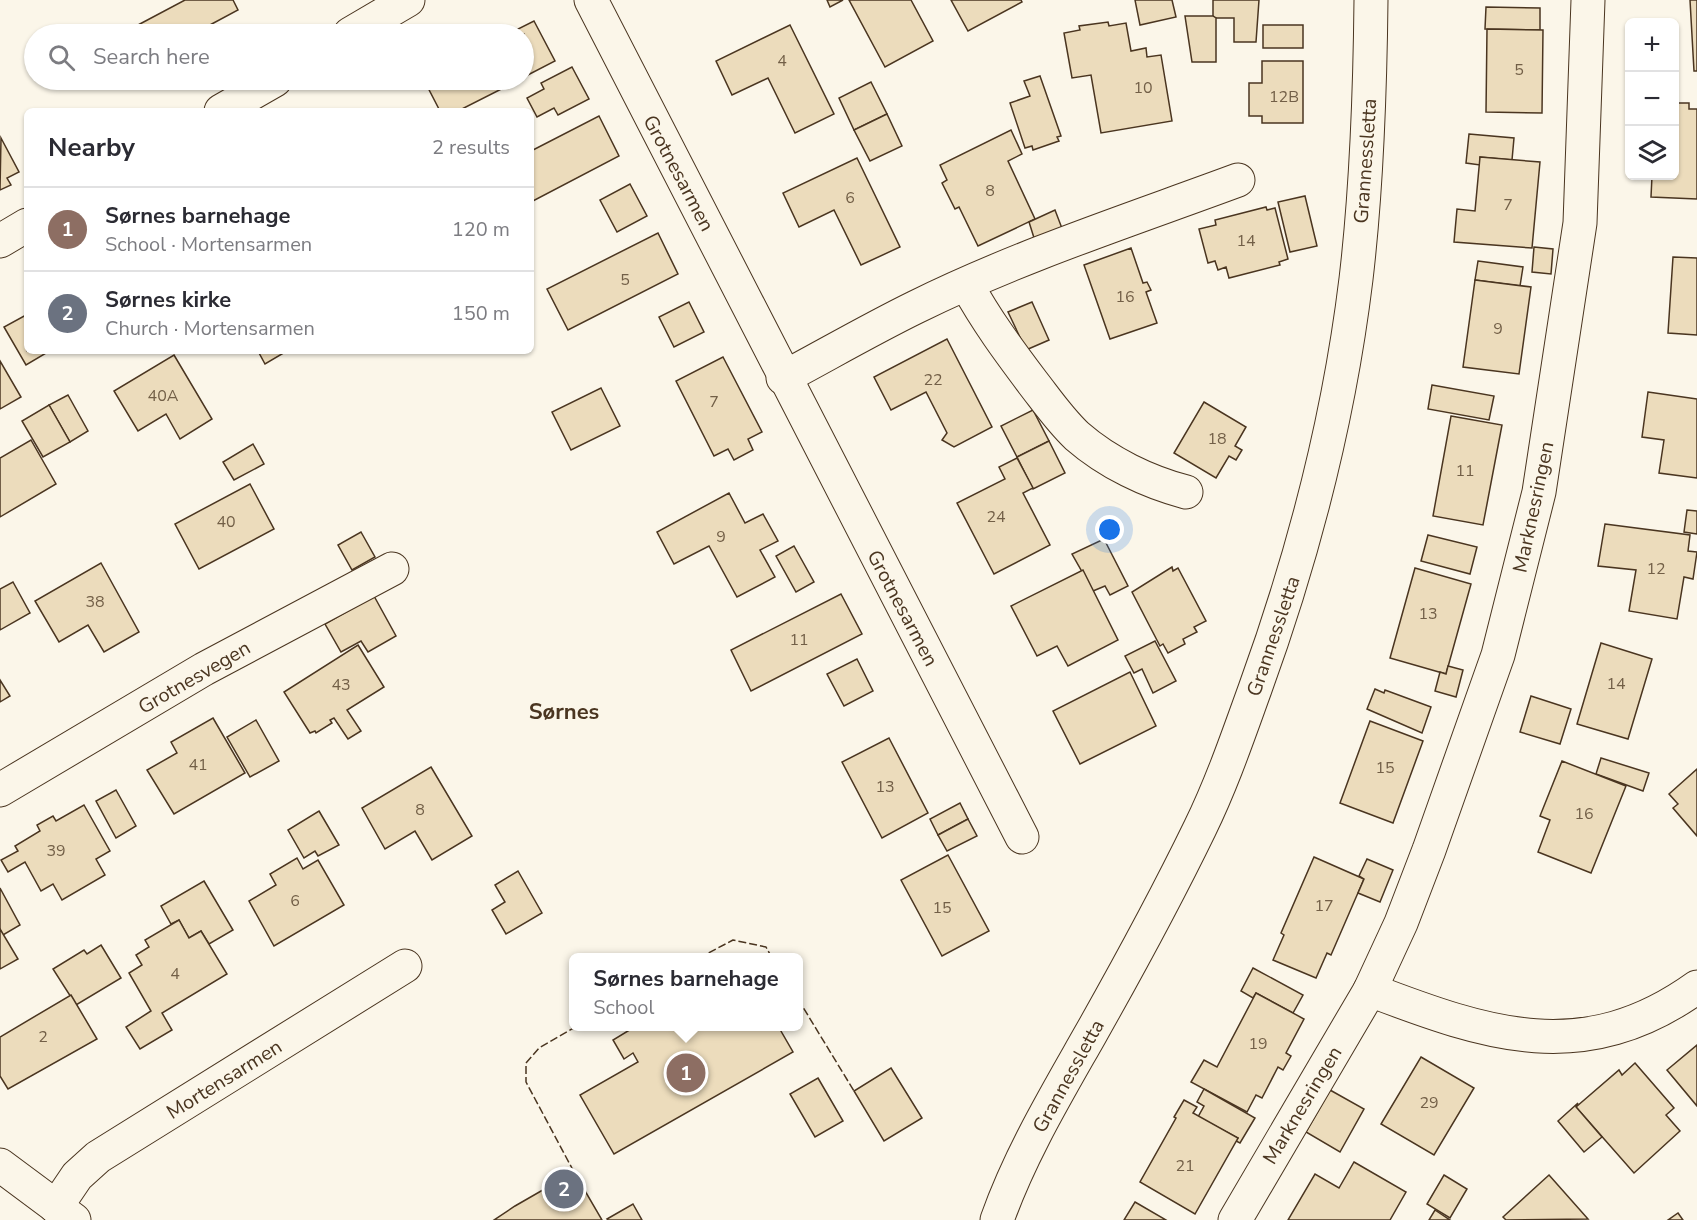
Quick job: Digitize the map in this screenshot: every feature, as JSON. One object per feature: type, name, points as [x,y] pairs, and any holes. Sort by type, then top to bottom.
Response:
[{"type":"street","points":[[367,24],[408,0]]},
{"type":"street","name":"Grotnesarmen","points":[[591,0],[729,266],[783,378],[1023,837]]},
{"type":"street","name":"Grannessletta","points":[[997,1220],[1042,1120],[1158,915],[1202,825],[1230,760],[1282,616],[1309,520],[1333,418],[1356,281],[1368,148],[1371,0]]},
{"type":"street","name":"Marknesringen","points":[[1235,1220],[1370,990],[1401,923],[1425,861],[1498,655],[1539,492],[1580,223],[1588,0]]},
{"type":"street","points":[[226,108],[258,90]]},
{"type":"street","points":[[783,378],[917,307],[967,285],[1083,235],[1238,180]]},
{"type":"street","points":[[0,241],[24,227]]},
{"type":"street","points":[[967,285],[990,325],[1056,412],[1077,435],[1131,471],[1158,484],[1186,492]]},
{"type":"street","name":"Grotnesvegen","points":[[0,790],[204,669],[392,569]]},
{"type":"street","name":"Mortensarmen","points":[[65,1214],[77,1176],[98,1157],[405,966]]},
{"type":"street","points":[[1370,990],[1480,1028],[1521,1036],[1576,1036],[1628,1024],[1673,1005],[1697,987]]},
{"type":"street","points":[[0,1165],[65,1214]]},
{"type":"building","points":[[185,0],[233,0],[238,10],[212,24],[140,24]]},
{"type":"building","points":[[827,0],[843,0],[830,7]]},
{"type":"building","points":[[849,0],[911,0],[933,41],[885,67]]},
{"type":"building","points":[[951,0],[1021,0],[1022,2],[968,31]]},
{"type":"building","points":[[1135,0],[1172,0],[1176,17],[1140,25]]},
{"type":"building","points":[[1213,0],[1259,0],[1256,42],[1234,42],[1234,18],[1213,18]]},
{"type":"building","points":[[1690,0],[1697,0],[1697,71],[1694,71]]},
{"type":"building","points":[[1486,7],[1540,8],[1540,30],[1485,29]]},
{"type":"building","points":[[1185,16],[1213,16],[1216,18],[1216,62],[1192,62]]},
{"type":"building","points":[[534,21],[555,61],[534,72],[534,24],[528,24]]},
{"type":"building","points":[[1108,22],[1109,26],[1126,23],[1131,51],[1146,48],[1147,57],[1161,55],[1172,121],[1101,133],[1091,75],[1072,78],[1064,33],[1080,30],[1079,26]]},
{"type":"building","points":[[790,25],[834,114],[795,133],[768,78],[732,95],[716,61]]},
{"type":"building","points":[[1263,25],[1303,25],[1303,48],[1263,48]]},
{"type":"building","points":[[1487,29],[1543,30],[1542,113],[1486,112]]},
{"type":"building","points":[[1262,61],[1303,61],[1303,123],[1262,123],[1262,116],[1249,116],[1249,83],[1262,83]]},
{"type":"building","points":[[572,67],[589,99],[558,115],[554,108],[537,117],[527,98],[544,89],[541,83]]},
{"type":"building","points":[[1040,76],[1061,136],[1057,137],[1059,141],[1033,150],[1032,146],[1025,148],[1010,103],[1030,96],[1024,81]]},
{"type":"building","points":[[871,82],[887,114],[854,130],[839,98]]},
{"type":"building","points":[[429,90],[499,90],[464,108],[438,108]]},
{"type":"building","points":[[1679,103],[1689,103],[1689,109],[1697,109],[1697,199],[1651,197],[1652,180],[1679,180]]},
{"type":"building","points":[[887,114],[902,146],[870,161],[854,130]]},
{"type":"building","points":[[599,116],[619,156],[534,200],[534,149]]},
{"type":"building","points":[[1011,130],[1022,154],[1008,161],[1035,219],[978,246],[959,207],[955,209],[942,183],[947,180],[940,165]]},
{"type":"building","points":[[1469,134],[1514,138],[1512,160],[1480,157],[1480,165],[1466,163]]},
{"type":"building","points":[[1,138],[19,172],[7,178],[11,185],[0,190]]},
{"type":"building","points":[[1480,157],[1540,162],[1532,248],[1454,242],[1457,209],[1475,211]]},
{"type":"building","points":[[857,158],[900,247],[861,265],[834,210],[799,227],[783,193]]},
{"type":"building","points":[[630,184],[647,216],[617,232],[600,200]]},
{"type":"building","points":[[1305,196],[1317,246],[1290,252],[1278,202]]},
{"type":"building","points":[[1266,207],[1267,210],[1275,208],[1288,259],[1279,262],[1280,265],[1229,278],[1226,267],[1218,270],[1215,261],[1208,263],[1199,229],[1216,225],[1215,220]]},
{"type":"building","points":[[1055,210],[1063,231],[1035,241],[1029,222]]},
{"type":"building","points":[[658,233],[678,274],[568,330],[547,289]]},
{"type":"building","points":[[1534,247],[1553,249],[1551,274],[1532,272]]},
{"type":"building","points":[[1131,248],[1143,283],[1147,282],[1151,290],[1146,292],[1157,323],[1110,339],[1084,265]]},
{"type":"building","points":[[1673,257],[1697,258],[1697,335],[1668,333]]},
{"type":"building","points":[[1478,261],[1523,267],[1520,286],[1475,280]]},
{"type":"building","points":[[1475,280],[1531,287],[1519,374],[1463,367]]},
{"type":"building","points":[[689,302],[704,332],[674,347],[659,317]]},
{"type":"building","points":[[1032,302],[1049,340],[1026,350],[1008,312]]},
{"type":"building","points":[[24,316],[24,354],[45,354],[26,365],[4,327]]},
{"type":"building","points":[[947,339],[992,427],[954,447],[942,440],[947,433],[926,392],[891,410],[874,377]]},
{"type":"building","points":[[260,354],[282,354],[265,364]]},
{"type":"building","points":[[174,355],[212,419],[180,439],[166,414],[138,431],[114,391]]},
{"type":"building","points":[[723,357],[762,432],[748,439],[753,450],[734,460],[728,449],[714,456],[676,381]]},
{"type":"building","points":[[0,361],[21,397],[0,409]]},
{"type":"building","points":[[1432,385],[1494,396],[1489,420],[1428,409]]},
{"type":"building","points":[[601,388],[620,426],[571,450],[552,412]]},
{"type":"building","points":[[1648,392],[1697,399],[1697,478],[1659,473],[1664,440],[1642,437]]},
{"type":"building","points":[[68,395],[88,431],[70,442],[49,405]]},
{"type":"building","points":[[1204,402],[1246,427],[1235,446],[1242,450],[1236,460],[1229,456],[1216,478],[1174,453]]},
{"type":"building","points":[[49,405],[70,442],[43,457],[22,421]]},
{"type":"building","points":[[1033,410],[1049,441],[1017,457],[1001,426]]},
{"type":"building","points":[[1451,416],[1502,425],[1483,525],[1433,516]]},
{"type":"building","points":[[31,440],[56,484],[0,517],[0,458]]},
{"type":"building","points":[[1049,441],[1065,473],[1033,489],[1017,457]]},
{"type":"building","points":[[253,444],[264,464],[234,480],[223,462]]},
{"type":"building","points":[[1017,458],[1033,488],[1023,493],[1050,545],[994,574],[957,503],[1005,479],[999,467]]},
{"type":"building","points":[[250,484],[274,529],[199,569],[175,524]]},
{"type":"building","points":[[729,493],[745,523],[763,514],[778,541],[760,550],[775,577],[737,597],[709,546],[674,564],[657,532]]},
{"type":"building","points":[[1687,510],[1697,511],[1697,534],[1684,532]]},
{"type":"building","points":[[1605,524],[1690,535],[1688,551],[1697,552],[1693,579],[1684,577],[1677,619],[1629,611],[1636,570],[1598,566]]},
{"type":"building","points":[[361,532],[375,557],[352,570],[338,545]]},
{"type":"building","points":[[1428,535],[1477,547],[1470,574],[1421,561]]},
{"type":"building","points":[[1104,539],[1128,586],[1110,595],[1105,586],[1093,591],[1072,554]]},
{"type":"building","points":[[794,546],[814,582],[796,592],[776,556]]},
{"type":"building","points":[[101,563],[139,632],[104,652],[88,625],[59,642],[35,601]]},
{"type":"building","points":[[1172,567],[1173,571],[1178,568],[1206,621],[1194,627],[1197,632],[1183,639],[1185,644],[1168,653],[1163,644],[1160,646],[1132,592]]},
{"type":"building","points":[[1415,568],[1471,584],[1446,674],[1390,658]]},
{"type":"building","points":[[1083,570],[1118,640],[1068,666],[1057,646],[1037,656],[1011,606]]},
{"type":"building","points":[[13,582],[30,613],[0,630],[0,589]]},
{"type":"building","points":[[841,594],[862,634],[751,691],[731,650]]},
{"type":"building","points":[[374,596],[396,636],[368,652],[361,641],[341,652],[325,624]]},
{"type":"building","points":[[1155,641],[1176,681],[1153,693],[1142,669],[1134,673],[1125,656]]},
{"type":"building","points":[[1601,643],[1652,659],[1628,739],[1577,724]]},
{"type":"building","points":[[358,645],[384,687],[347,710],[361,731],[348,739],[334,718],[330,720],[332,723],[316,733],[315,731],[310,733],[284,692]]},
{"type":"building","points":[[857,659],[873,691],[844,706],[827,674]]},
{"type":"building","points":[[1448,666],[1463,670],[1456,697],[1435,691],[1440,672],[1446,674]]},
{"type":"building","points":[[1130,672],[1156,726],[1080,764],[1053,711]]},
{"type":"building","points":[[0,680],[10,696],[0,702]]},
{"type":"building","points":[[1375,689],[1384,693],[1385,690],[1431,707],[1422,733],[1367,709]]},
{"type":"building","points":[[1531,696],[1571,709],[1560,744],[1520,732]]},
{"type":"building","points":[[213,718],[245,773],[174,814],[147,770],[177,753],[171,742]]},
{"type":"building","points":[[256,720],[279,761],[250,777],[227,737]]},
{"type":"building","points":[[1370,721],[1423,741],[1393,823],[1340,803]]},
{"type":"building","points":[[889,738],[928,813],[882,838],[842,762]]},
{"type":"building","points":[[1601,758],[1649,773],[1643,791],[1596,774]]},
{"type":"building","points":[[1562,761],[1626,786],[1591,873],[1538,852],[1550,820],[1540,816]]},
{"type":"building","points":[[431,767],[472,836],[432,860],[415,831],[385,849],[362,808]]},
{"type":"building","points":[[1697,769],[1697,836],[1673,808],[1678,804],[1669,794]]},
{"type":"building","points":[[116,790],[136,826],[116,838],[96,801]]},
{"type":"building","points":[[960,803],[968,819],[938,835],[930,819]]},
{"type":"building","points":[[84,805],[110,851],[96,859],[105,875],[62,900],[53,884],[41,891],[25,862],[8,872],[1,860],[18,851],[15,846],[40,831],[37,825],[53,816],[56,821]]},
{"type":"building","points":[[319,811],[339,845],[318,856],[315,851],[304,858],[288,830]]},
{"type":"building","points":[[968,819],[977,836],[947,851],[938,835]]},
{"type":"building","points":[[948,855],[989,931],[942,956],[901,880]]},
{"type":"building","points":[[1314,857],[1364,879],[1331,955],[1327,953],[1316,978],[1273,960],[1284,935],[1281,933]]},
{"type":"building","points":[[297,858],[303,869],[318,860],[344,905],[274,946],[249,901],[276,885],[270,874]]},
{"type":"building","points":[[1367,859],[1393,870],[1380,902],[1358,893],[1364,879],[1359,876]]},
{"type":"building","points":[[518,871],[542,913],[506,934],[492,910],[505,902],[495,885]]},
{"type":"building","points":[[204,881],[233,930],[209,944],[201,931],[189,938],[179,920],[171,924],[161,906]]},
{"type":"building","points":[[0,888],[20,925],[3,935],[0,929]]},
{"type":"building","points":[[179,920],[189,938],[201,931],[227,974],[162,1013],[172,1030],[140,1049],[126,1027],[151,1011],[129,973],[142,965],[136,955],[149,947],[145,940]]},
{"type":"building","points":[[0,929],[18,959],[0,969]]},
{"type":"building","points":[[101,945],[121,978],[76,1005],[53,969],[84,950],[87,954]]},
{"type":"building","points":[[1253,968],[1303,995],[1293,1013],[1256,993],[1253,998],[1241,991]]},
{"type":"building","points":[[1256,993],[1304,1019],[1286,1053],[1291,1056],[1283,1070],[1278,1067],[1262,1098],[1256,1095],[1247,1112],[1191,1082],[1204,1060],[1217,1067]]},
{"type":"building","points":[[71,995],[97,1039],[8,1089],[0,1076],[0,1037]]},
{"type":"building","points":[[628,1031],[781,1031],[793,1052],[614,1154],[580,1095],[638,1062],[633,1053],[624,1059],[613,1040]]},
{"type":"building","points":[[1697,1045],[1697,1106],[1667,1070]]},
{"type":"building","points":[[1421,1057],[1474,1088],[1434,1155],[1381,1124]]},
{"type":"building","points":[[1635,1063],[1674,1108],[1666,1115],[1680,1131],[1634,1173],[1576,1107],[1619,1070],[1622,1075]]},
{"type":"building","points":[[891,1068],[922,1118],[884,1141],[854,1091]]},
{"type":"building","points":[[818,1078],[843,1121],[815,1137],[790,1094]]},
{"type":"building","points":[[1204,1089],[1255,1118],[1240,1143],[1236,1141],[1238,1138],[1198,1117],[1204,1106],[1197,1102]]},
{"type":"building","points":[[1330,1090],[1364,1109],[1340,1152],[1306,1132]]},
{"type":"building","points":[[1184,1100],[1197,1107],[1193,1113],[1238,1138],[1195,1214],[1140,1182]]},
{"type":"building","points":[[1578,1103],[1576,1107],[1602,1137],[1584,1152],[1558,1121]]},
{"type":"building","points":[[1354,1162],[1406,1192],[1390,1220],[1288,1220],[1315,1174],[1339,1188]]},
{"type":"building","points":[[574,1172],[602,1220],[494,1220],[515,1206]]},
{"type":"building","points":[[1444,1175],[1467,1189],[1450,1218],[1427,1204]]},
{"type":"building","points":[[1549,1175],[1588,1219],[1506,1220],[1503,1217]]},
{"type":"building","points":[[1135,1202],[1166,1220],[1124,1220]]},
{"type":"building","points":[[633,1204],[642,1220],[607,1219]]},
{"type":"building","points":[[1435,1210],[1450,1220],[1429,1220]]},
{"type":"building","points":[[1678,1213],[1683,1220],[1668,1220]]},
{"type":"fence","points":[[708,953],[733,940],[766,947],[769,953]]},
{"type":"fence","points":[[803,1007],[854,1091]]},
{"type":"fence","points":[[569,1031],[539,1048],[526,1063],[526,1082],[574,1172]]},
{"type":"place","name":"Sørnes barnehage","points":[[686,1073]]},
{"type":"place","name":"Sørnes kirke","points":[[564,1189]]},
{"type":"district","name":"Sørnes","points":[[564,711]]}]
